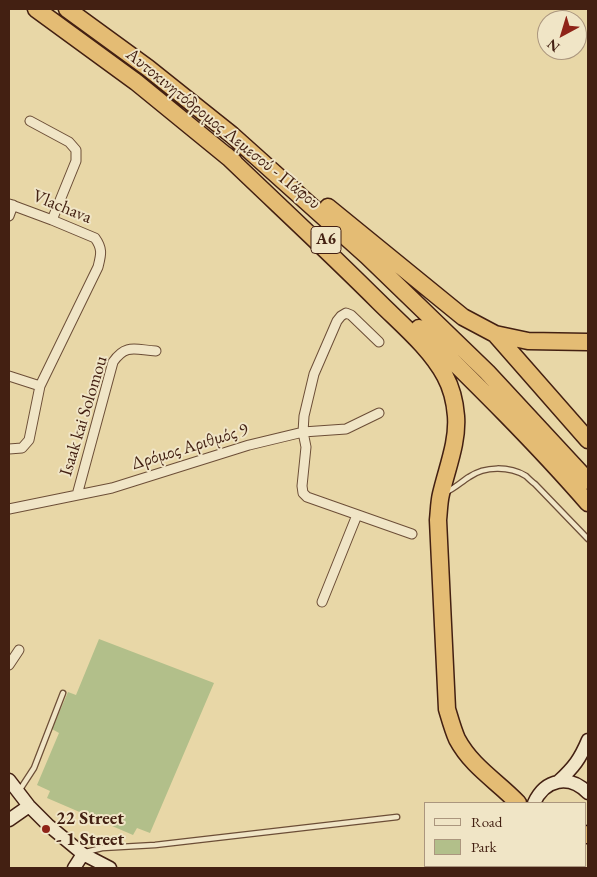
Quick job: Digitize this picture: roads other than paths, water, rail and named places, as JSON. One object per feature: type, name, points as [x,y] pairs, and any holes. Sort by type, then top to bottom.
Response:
[{"type":"highway","name":"Αυτοκινητόδρομος Λεμεσού - Πάφου","points":[[36,9],[136,82],[291,209],[349,260],[482,390],[588,503]]},
{"type":"highway","name":"Αυτοκινητόδρομος Λεμεσού - Πάφου","points":[[67,9],[148,68],[232,135],[367,256],[486,372],[588,481]]},
{"type":"highway","points":[[232,135],[301,184],[463,317],[495,334],[528,341],[588,342]]},
{"type":"highway","points":[[226,155],[413,336],[445,376],[456,414],[456,427],[449,467],[441,494],[438,520],[447,709],[458,739],[473,762],[517,802]]},
{"type":"highway","points":[[495,334],[588,440]]},
{"type":"street","points":[[30,121],[69,142],[76,150],[76,161],[52,220]]},
{"type":"street","points":[[9,216],[11,204]]},
{"type":"street","name":"Vlachava","points":[[11,204],[95,238],[100,244],[101,252],[98,267],[40,386]]},
{"type":"street","points":[[378,342],[351,315],[340,316],[337,321],[314,374],[304,416],[303,432],[306,447],[303,493],[307,497],[412,534]]},
{"type":"street","name":"Isaak kai Solomou","points":[[77,495],[113,362],[119,353],[127,349],[156,351]]},
{"type":"street","points":[[9,376],[40,386],[29,440],[22,448],[9,449]]},
{"type":"street","name":"Δρόμος Αριθμός 9","points":[[9,509],[112,488],[249,445],[303,432],[346,429],[378,413]]},
{"type":"street","points":[[322,602],[357,515]]},
{"type":"street","points":[[9,665],[19,650]]},
{"type":"street","points":[[559,782],[573,768],[582,755],[588,740]]},
{"type":"street","points":[[9,780],[28,806],[83,854],[110,868]]},
{"type":"street","points":[[534,802],[538,795],[550,784],[559,782],[575,783],[588,791]]},
{"type":"street","points":[[9,820],[28,806]]},
{"type":"street","points":[[74,868],[83,854]]},
{"type":"lane","points":[[441,494],[451,490],[469,476],[480,472],[492,469],[517,472],[535,484],[588,539]]},
{"type":"lane","points":[[18,792],[34,768],[64,692]]},
{"type":"lane","points":[[83,854],[87,850],[102,848],[156,845],[397,817]]},
{"type":"place","name":"22 Street - 1 Street","points":[[46,829]]}]
